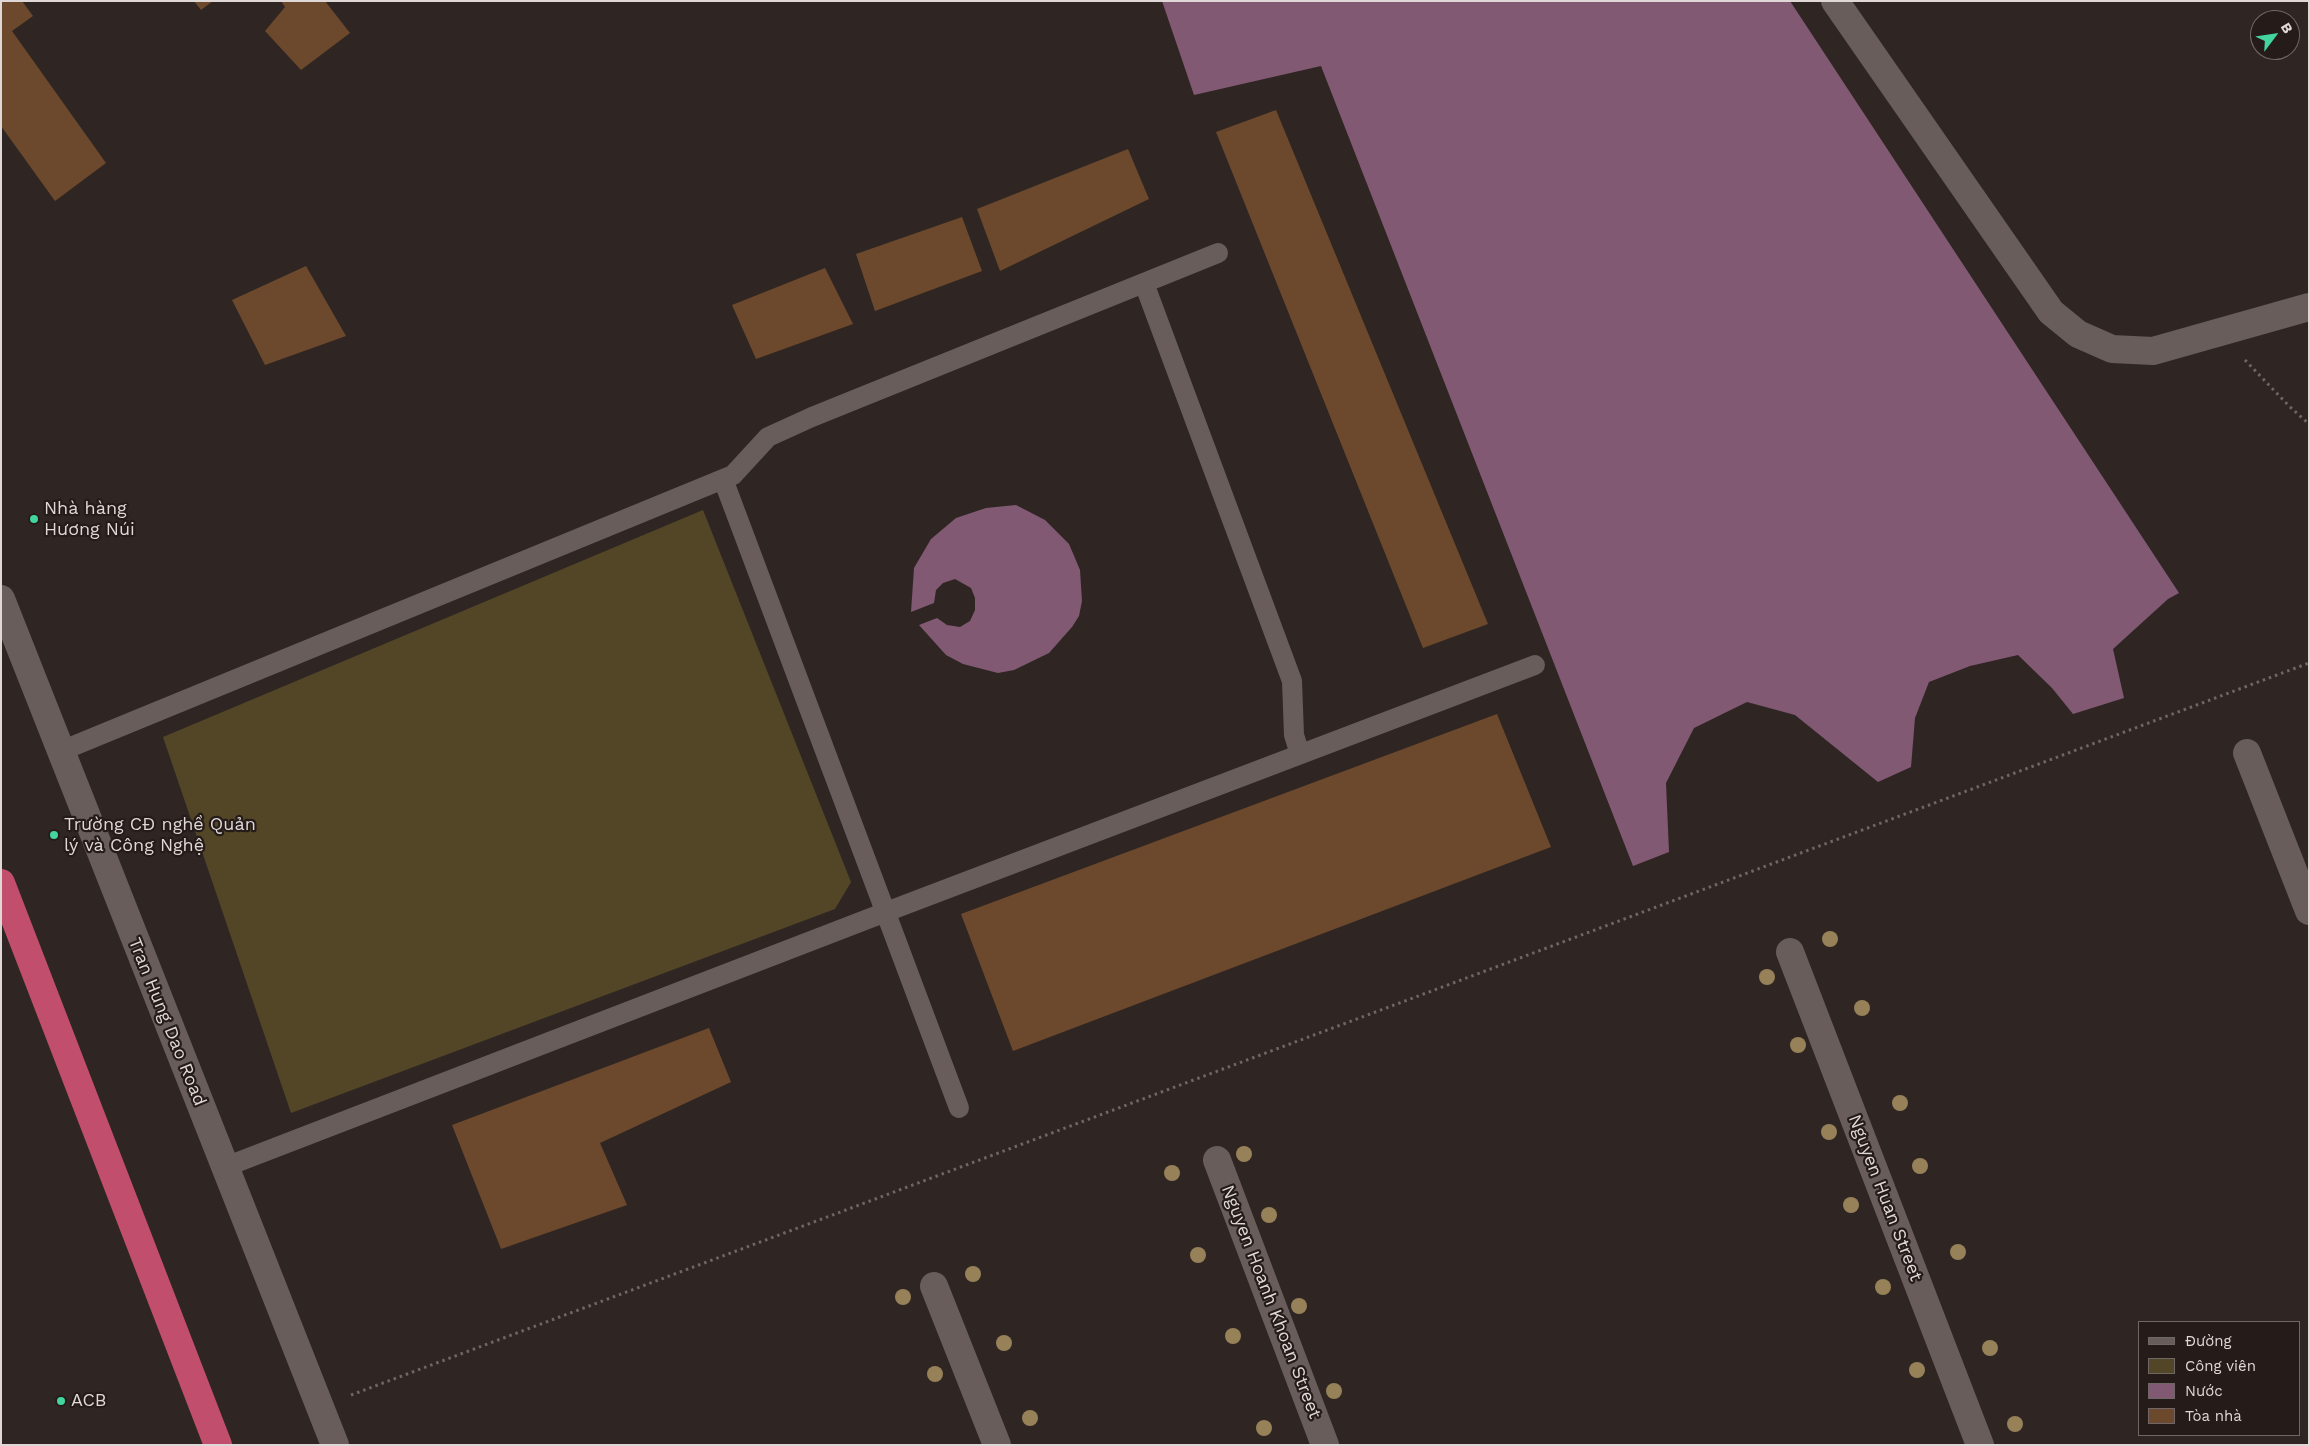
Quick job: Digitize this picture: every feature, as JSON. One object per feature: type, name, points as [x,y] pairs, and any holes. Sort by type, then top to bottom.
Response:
[{"type":"highway","points":[[1,884],[218,1445]]},
{"type":"street","points":[[1835,1],[2051,312],[2078,334],[2112,349],[2153,351],[2309,308]]},
{"type":"street","name":"Tran Hung Dao Road","points":[[1,599],[335,1445]]},
{"type":"street","points":[[2247,753],[2309,911]]},
{"type":"street","name":"Nguyen Huan Street","points":[[1790,952],[1980,1445]]},
{"type":"street","name":"Nguyen Hoanh Khoan Street","points":[[1217,1160],[1325,1445]]},
{"type":"street","points":[[934,1286],[997,1445]]},
{"type":"lane","points":[[61,751],[733,475],[768,437],[812,417],[1218,253]]},
{"type":"lane","points":[[1144,283],[1292,681],[1294,734],[1300,754]]},
{"type":"lane","points":[[723,479],[959,1108]]},
{"type":"lane","points":[[225,1167],[886,912],[1535,665]]},
{"type":"path","points":[[2225,331],[2246,362],[2288,406],[2309,424]]},
{"type":"path","points":[[320,1406],[2309,663]]},
{"type":"green space","points":[[703,510],[851,882],[835,909],[291,1113],[163,737]]},
{"type":"water","points":[[1162,1],[1790,1],[2179,593],[2168,599],[2113,649],[2124,698],[2073,714],[2052,688],[2018,655],[1970,666],[1929,682],[1915,718],[1911,767],[1878,782],[1795,715],[1747,702],[1694,728],[1666,783],[1669,852],[1633,866],[1321,66],[1194,95]]},
{"type":"water","points":[[1016,505],[1045,520],[1069,544],[1080,570],[1082,601],[1079,616],[1049,653],[1014,670],[998,673],[963,664],[946,655],[919,625],[937,618],[947,625],[960,627],[970,621],[975,610],[975,598],[971,588],[955,579],[943,583],[936,590],[934,603],[911,612],[914,568],[931,539],[956,518],[986,508]]},
{"type":"building","points":[[1,1],[22,1],[33,16],[12,31],[106,163],[55,201],[1,126]]},
{"type":"building","points":[[194,1],[213,1],[201,10]]},
{"type":"building","points":[[281,1],[325,1],[350,33],[301,70],[265,31],[285,7]]},
{"type":"building","points":[[1276,110],[1488,624],[1423,648],[1216,132]]},
{"type":"building","points":[[1128,149],[1149,199],[1000,271],[977,209]]},
{"type":"building","points":[[962,217],[982,271],[875,311],[856,254]]},
{"type":"building","points":[[306,266],[346,336],[265,365],[232,300]]},
{"type":"building","points":[[825,268],[853,324],[756,359],[732,305]]},
{"type":"building","points":[[1497,714],[1551,847],[1013,1051],[961,914]]},
{"type":"building","points":[[709,1028],[731,1082],[600,1143],[627,1205],[501,1249],[452,1125]]},
{"type":"place","name":"Nhà hàng Hương Núi","points":[[34,519]]},
{"type":"place","name":"Trường CĐ nghề Quản lý và Công Nghệ","points":[[54,835]]},
{"type":"place","name":"ACB","points":[[61,1401]]}]
